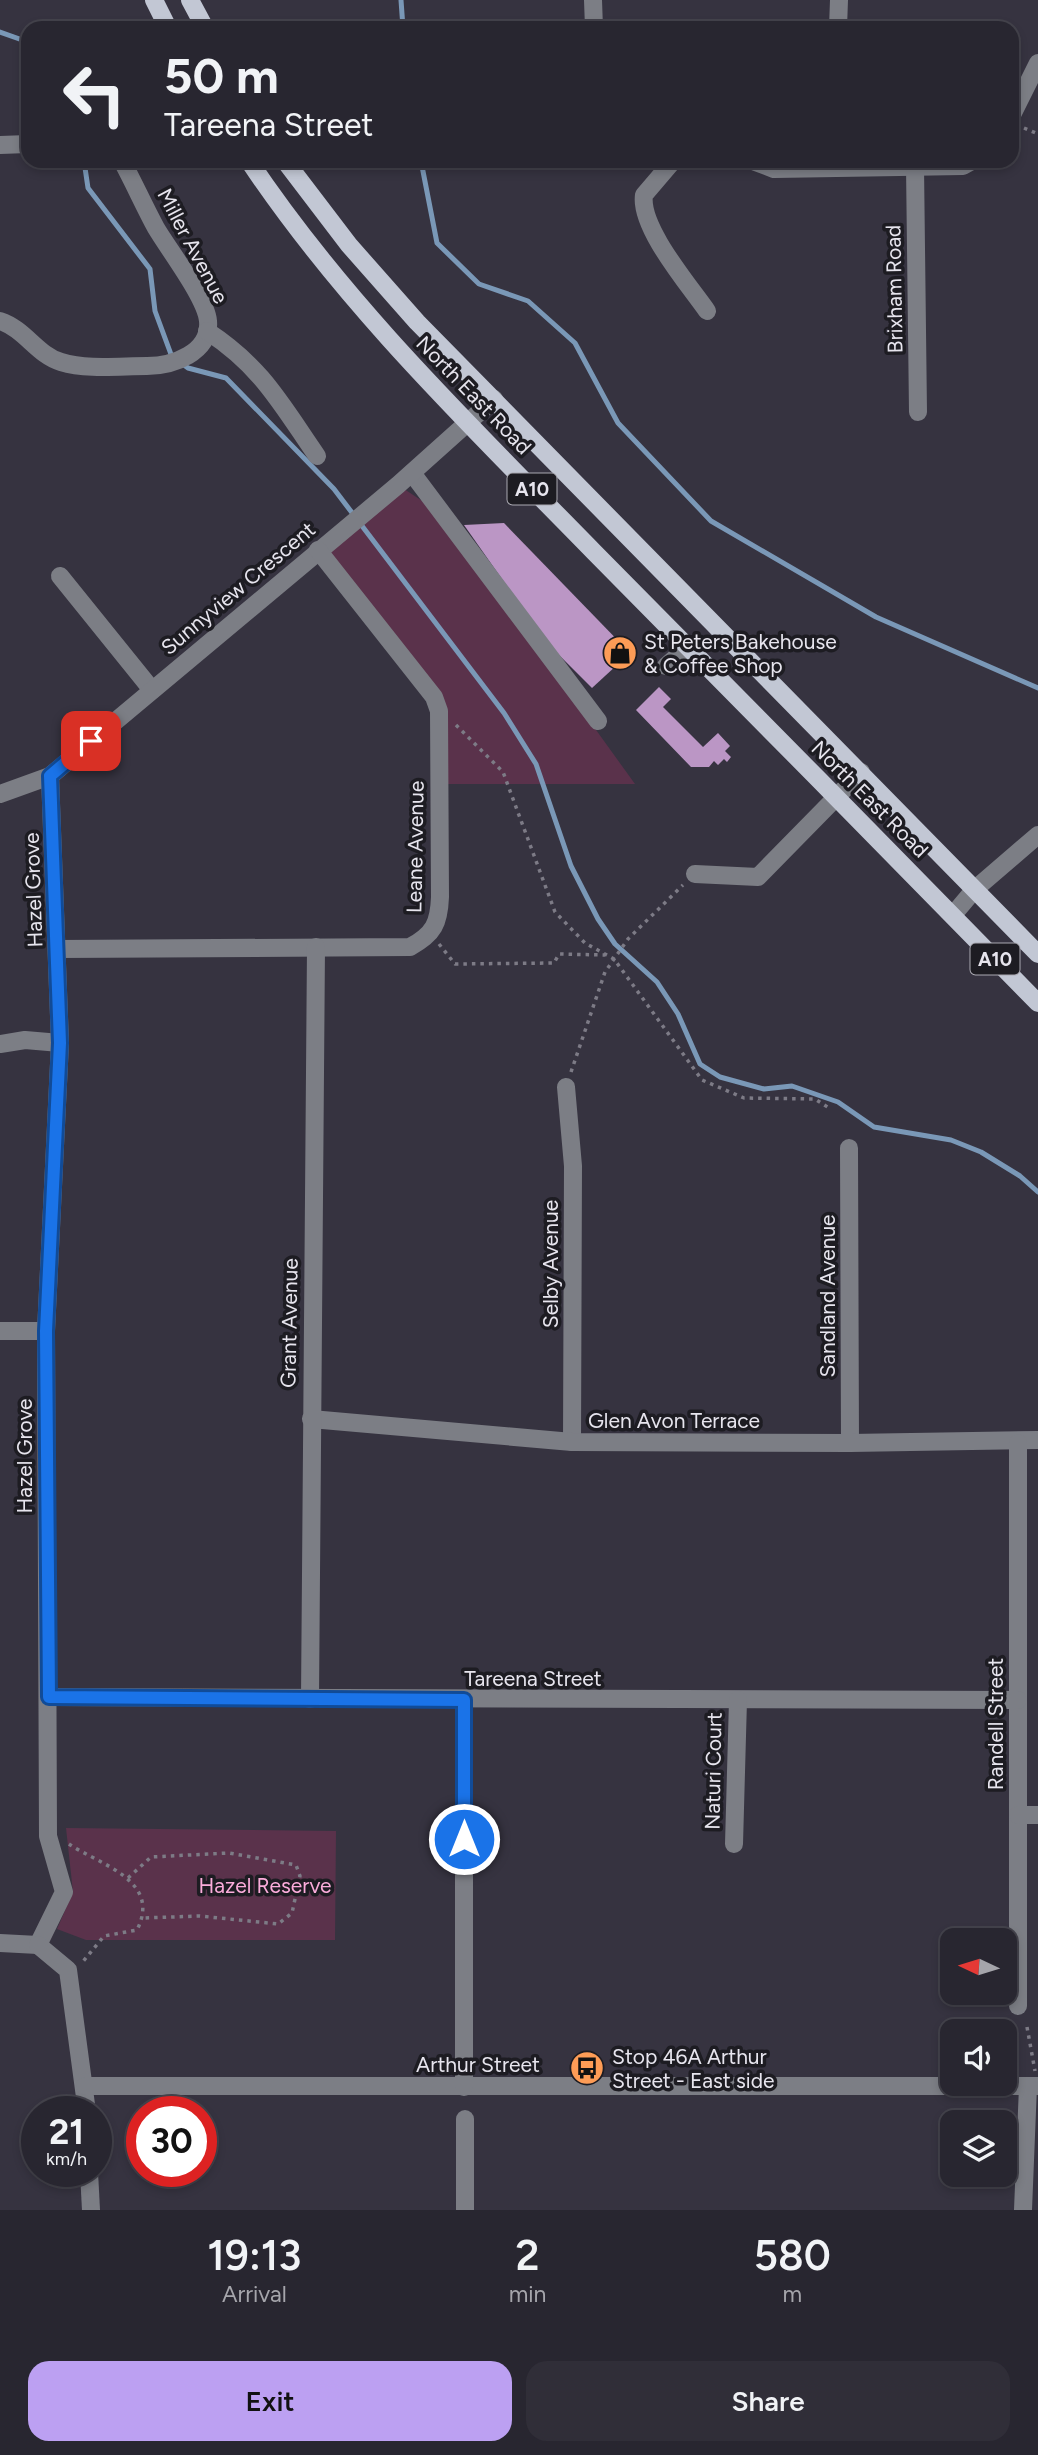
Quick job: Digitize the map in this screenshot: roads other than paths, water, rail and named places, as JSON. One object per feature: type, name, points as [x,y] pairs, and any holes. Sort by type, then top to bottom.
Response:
[{"type":"main road","points":[[154,0],[164,21]]},
{"type":"main road","points":[[190,0],[201,21]]},
{"type":"main road","name":"North East Road","points":[[253,168],[298,233],[349,296],[468,423],[1038,1003]]},
{"type":"main road","name":"North East Road","points":[[291,168],[366,264],[418,322],[1038,954]]},
{"type":"street","points":[[593,0],[594,21]]},
{"type":"street","points":[[838,21],[839,0]]},
{"type":"street","points":[[1019,101],[1038,63]]},
{"type":"street","points":[[0,145],[21,144]]},
{"type":"street","name":"Miller Avenue","points":[[0,321],[25,333],[44,353],[63,362],[127,366],[177,362],[202,343],[208,320],[203,305],[156,227],[126,168]]},
{"type":"street","points":[[667,168],[644,195],[645,211],[663,247],[707,311]]},
{"type":"street","points":[[769,168],[796,168]]},
{"type":"street","name":"Brixham Road","points":[[915,168],[918,412]]},
{"type":"street","points":[[207,331],[231,347],[262,375],[317,456]]},
{"type":"street","name":"Sunnyview Crescent","points":[[0,794],[50,776],[412,473],[494,399]]},
{"type":"street","points":[[412,473],[597,721]]},
{"type":"street","name":"Leane Avenue","points":[[58,949],[410,947],[431,934],[439,920],[440,897],[439,711],[433,697],[318,550]]},
{"type":"street","points":[[60,576],[152,690]]},
{"type":"street","points":[[666,666],[688,647]]},
{"type":"street","points":[[695,874],[758,877],[861,772]]},
{"type":"street","name":"Hazel Grove","points":[[38,1945],[64,1892],[51,1856],[48,1828],[46,1331],[60,1043],[50,776]]},
{"type":"street","points":[[953,915],[974,890],[1038,835]]},
{"type":"street","name":"Grant Avenue","points":[[310,1699],[316,947]]},
{"type":"street","points":[[0,1044],[26,1040],[60,1043]]},
{"type":"street","name":"Selby Avenue","points":[[566,1087],[573,1166],[572,1442]]},
{"type":"street","name":"Sandland Avenue","points":[[849,1148],[850,1443]]},
{"type":"street","points":[[0,1331],[46,1331]]},
{"type":"street","name":"Glen Avon Terrace","points":[[311,1419],[572,1442],[1018,1443],[1038,1440]]},
{"type":"street","name":"Randell Street","points":[[1018,1443],[1018,2006]]},
{"type":"street","name":"Tareena Street","points":[[49,1697],[1018,1700]]},
{"type":"street","points":[[464,1700],[464,2087]]},
{"type":"street","name":"Naturi Court","points":[[734,1844],[738,1700]]},
{"type":"street","points":[[1018,1815],[1038,1815]]},
{"type":"street","points":[[0,1943],[38,1945],[68,1970],[85,2096]]},
{"type":"street","points":[[1023,2210],[1032,2082]]},
{"type":"street","name":"Arthur Street","points":[[85,2086],[464,2087],[1032,2082]]},
{"type":"street","points":[[465,2119],[466,2210]]},
{"type":"street","points":[[90,2187],[91,2210]]},
{"type":"waterway","points":[[401,0],[402,21]]},
{"type":"waterway","points":[[0,32],[21,40]]},
{"type":"waterway","points":[[85,168],[88,188],[150,269],[155,311],[172,357]]},
{"type":"waterway","points":[[422,168],[437,243],[479,284],[528,301],[575,343],[618,423],[711,521],[876,617],[1038,688]]},
{"type":"waterway","points":[[180,362],[188,368],[226,378],[334,489],[504,713],[536,764],[571,866],[598,919],[615,944],[657,982],[678,1014],[700,1064],[720,1077],[764,1089],[792,1086],[838,1102],[874,1127],[951,1140],[981,1152],[1020,1176],[1038,1192]]},
{"type":"place","name":"St Peters Bakehouse & Coffee Shop","points":[[620,653]]},
{"type":"place","name":"Stop 46A Arthur Street - East side","points":[[587,2068]]},
{"type":"park label","name":"Hazel Reserve","points":[[265,1885]]}]
